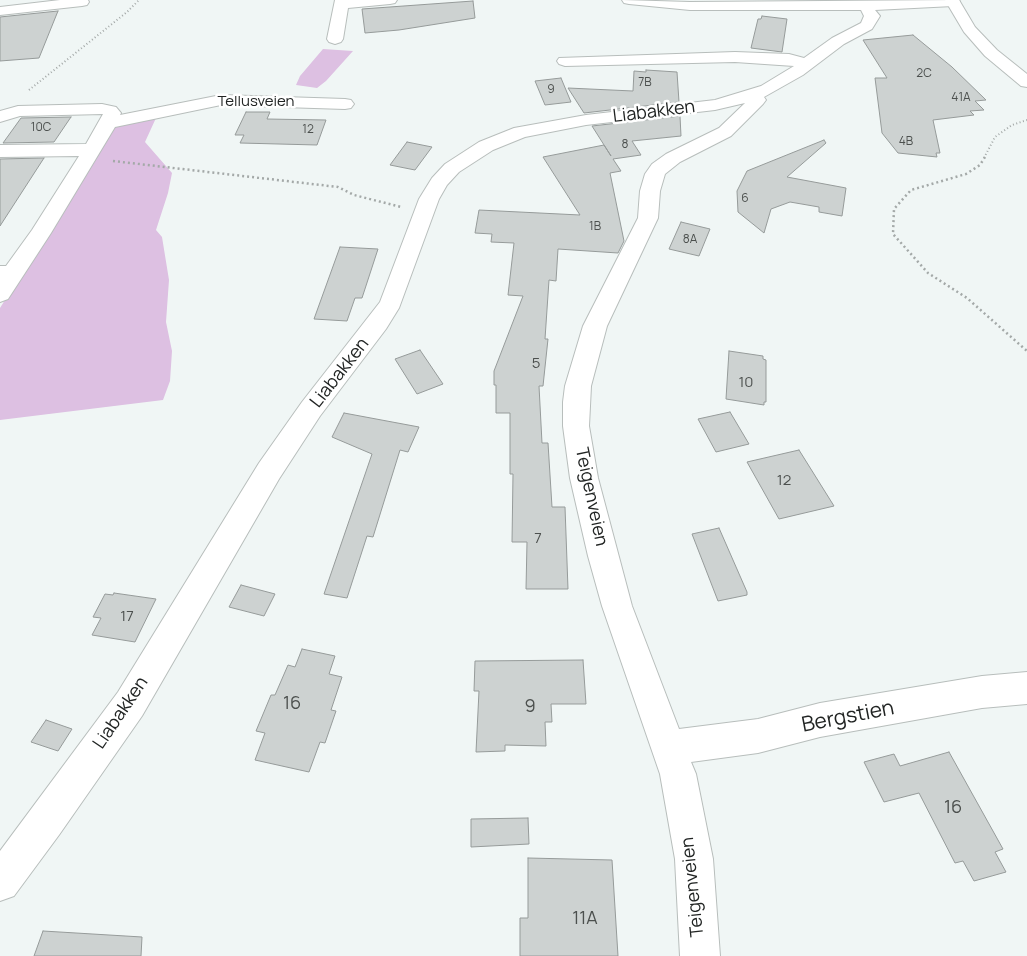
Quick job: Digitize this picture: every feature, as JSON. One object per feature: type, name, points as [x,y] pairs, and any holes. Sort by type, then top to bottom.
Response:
[{"type":"street","points":[[335,39],[341,2],[390,0]]},
{"type":"street","points":[[629,0],[690,6],[864,3],[955,5],[968,29],[991,54],[1027,82]]},
{"type":"street","points":[[0,10],[82,2]]},
{"type":"street","name":"Liabakken","points":[[0,882],[46,822],[130,704],[269,471],[311,409],[378,323],[391,302],[423,211],[439,182],[452,168],[486,146],[520,132],[586,120],[715,105],[752,96],[767,90],[838,41],[867,26],[872,16],[864,3]]},
{"type":"street","points":[[565,61],[735,57],[789,59],[806,64]]},
{"type":"street","name":"Teigenveien","points":[[700,956],[694,859],[678,774],[617,606],[603,556],[584,478],[576,426],[578,386],[595,326],[646,225],[651,185],[655,174],[659,168],[673,158],[725,132],[757,100],[752,96]]},
{"type":"street","name":"Tellusveien","points":[[108,123],[221,100],[345,104]]},
{"type":"street","points":[[0,117],[18,111],[102,109],[110,111],[112,114],[41,233],[6,274],[0,294]]},
{"type":"street","points":[[0,151],[89,153]]},
{"type":"street","name":"Bergstien","points":[[669,748],[758,736],[830,718],[982,692],[1027,688]]},
{"type":"path","points":[[27,91],[120,18],[139,0]]},
{"type":"path","points":[[1027,120],[1012,125],[995,137],[980,165],[966,174],[911,190],[894,209],[893,234],[928,273],[967,298],[1027,351]]},
{"type":"path","points":[[89,153],[133,164],[338,187],[354,195],[401,206],[406,210],[423,211]]},
{"type":"shaded area","points":[[323,49],[353,51],[326,81],[317,88],[296,85],[300,76]]},
{"type":"shaded area","points":[[156,118],[145,142],[172,173],[168,193],[156,230],[162,237],[169,280],[166,322],[172,351],[170,381],[163,400],[0,420],[0,308],[111,128]]},
{"type":"building","points":[[473,1],[475,18],[399,30],[365,33],[362,9]]},
{"type":"building","points":[[58,11],[39,58],[0,61],[0,17]]},
{"type":"building","points":[[762,16],[787,19],[782,52],[751,48],[758,19],[761,19]]},
{"type":"building","points":[[913,35],[952,67],[986,100],[975,101],[984,110],[970,111],[974,115],[933,120],[940,153],[936,153],[937,157],[898,153],[882,133],[875,78],[887,78],[863,40]]},
{"type":"building","points":[[646,70],[677,72],[679,102],[584,113],[568,88],[633,91],[634,71],[646,72]]},
{"type":"building","points":[[561,78],[571,102],[545,105],[535,81]]},
{"type":"building","points":[[246,112],[270,112],[267,119],[326,120],[317,145],[240,143],[244,135],[235,135]]},
{"type":"building","points":[[680,116],[681,136],[632,141],[641,155],[613,159],[621,171],[610,173],[624,241],[618,253],[558,249],[556,281],[549,280],[545,339],[548,339],[543,386],[539,386],[542,443],[548,443],[552,507],[565,507],[568,589],[526,589],[527,542],[512,542],[513,474],[510,474],[510,413],[496,413],[496,385],[494,385],[494,371],[523,296],[508,295],[514,243],[491,242],[492,234],[475,233],[479,210],[580,215],[543,157],[604,145],[611,156],[592,126]]},
{"type":"building","points":[[71,117],[54,142],[3,143],[21,118]]},
{"type":"building","points":[[824,140],[826,143],[787,177],[846,188],[842,216],[819,212],[819,207],[790,202],[771,209],[764,233],[738,212],[737,191],[747,171]]},
{"type":"building","points":[[407,142],[432,147],[415,170],[390,165]]},
{"type":"building","points":[[44,158],[0,226],[0,159]]},
{"type":"building","points":[[681,222],[710,229],[699,256],[669,249]]},
{"type":"building","points":[[340,247],[378,249],[362,298],[355,298],[347,321],[314,319]]},
{"type":"building","points":[[420,350],[443,384],[417,394],[395,359]]},
{"type":"building","points":[[729,351],[763,356],[763,359],[766,360],[766,402],[764,402],[764,405],[726,399]]},
{"type":"building","points":[[730,412],[749,444],[716,452],[698,419]]},
{"type":"building","points":[[344,413],[419,427],[408,452],[400,450],[373,537],[367,536],[347,598],[324,594],[372,454],[332,437]]},
{"type":"building","points":[[799,450],[834,506],[779,519],[747,462]]},
{"type":"building","points":[[719,528],[747,595],[718,601],[692,534]]},
{"type":"building","points":[[241,585],[275,594],[264,616],[229,607]]},
{"type":"building","points":[[114,593],[156,599],[135,642],[92,635],[101,618],[93,617],[105,594],[113,595]]},
{"type":"building","points":[[302,649],[335,656],[329,674],[342,677],[331,710],[336,711],[325,743],[320,742],[309,772],[255,760],[265,733],[256,731],[271,695],[275,695],[288,665],[295,667]]},
{"type":"building","points":[[583,660],[586,704],[551,704],[552,722],[545,722],[546,746],[505,745],[505,751],[476,752],[479,691],[474,691],[475,661]]},
{"type":"building","points":[[46,720],[72,729],[58,751],[31,742]]},
{"type":"building","points":[[949,752],[1003,849],[995,852],[1006,872],[974,881],[963,861],[955,863],[919,793],[884,802],[864,762],[894,754],[900,766]]},
{"type":"building","points":[[528,818],[529,844],[471,847],[471,819]]},
{"type":"building","points":[[528,858],[612,860],[618,956],[520,956],[520,918],[528,918]]},
{"type":"building","points":[[43,931],[142,937],[141,956],[34,956]]}]
